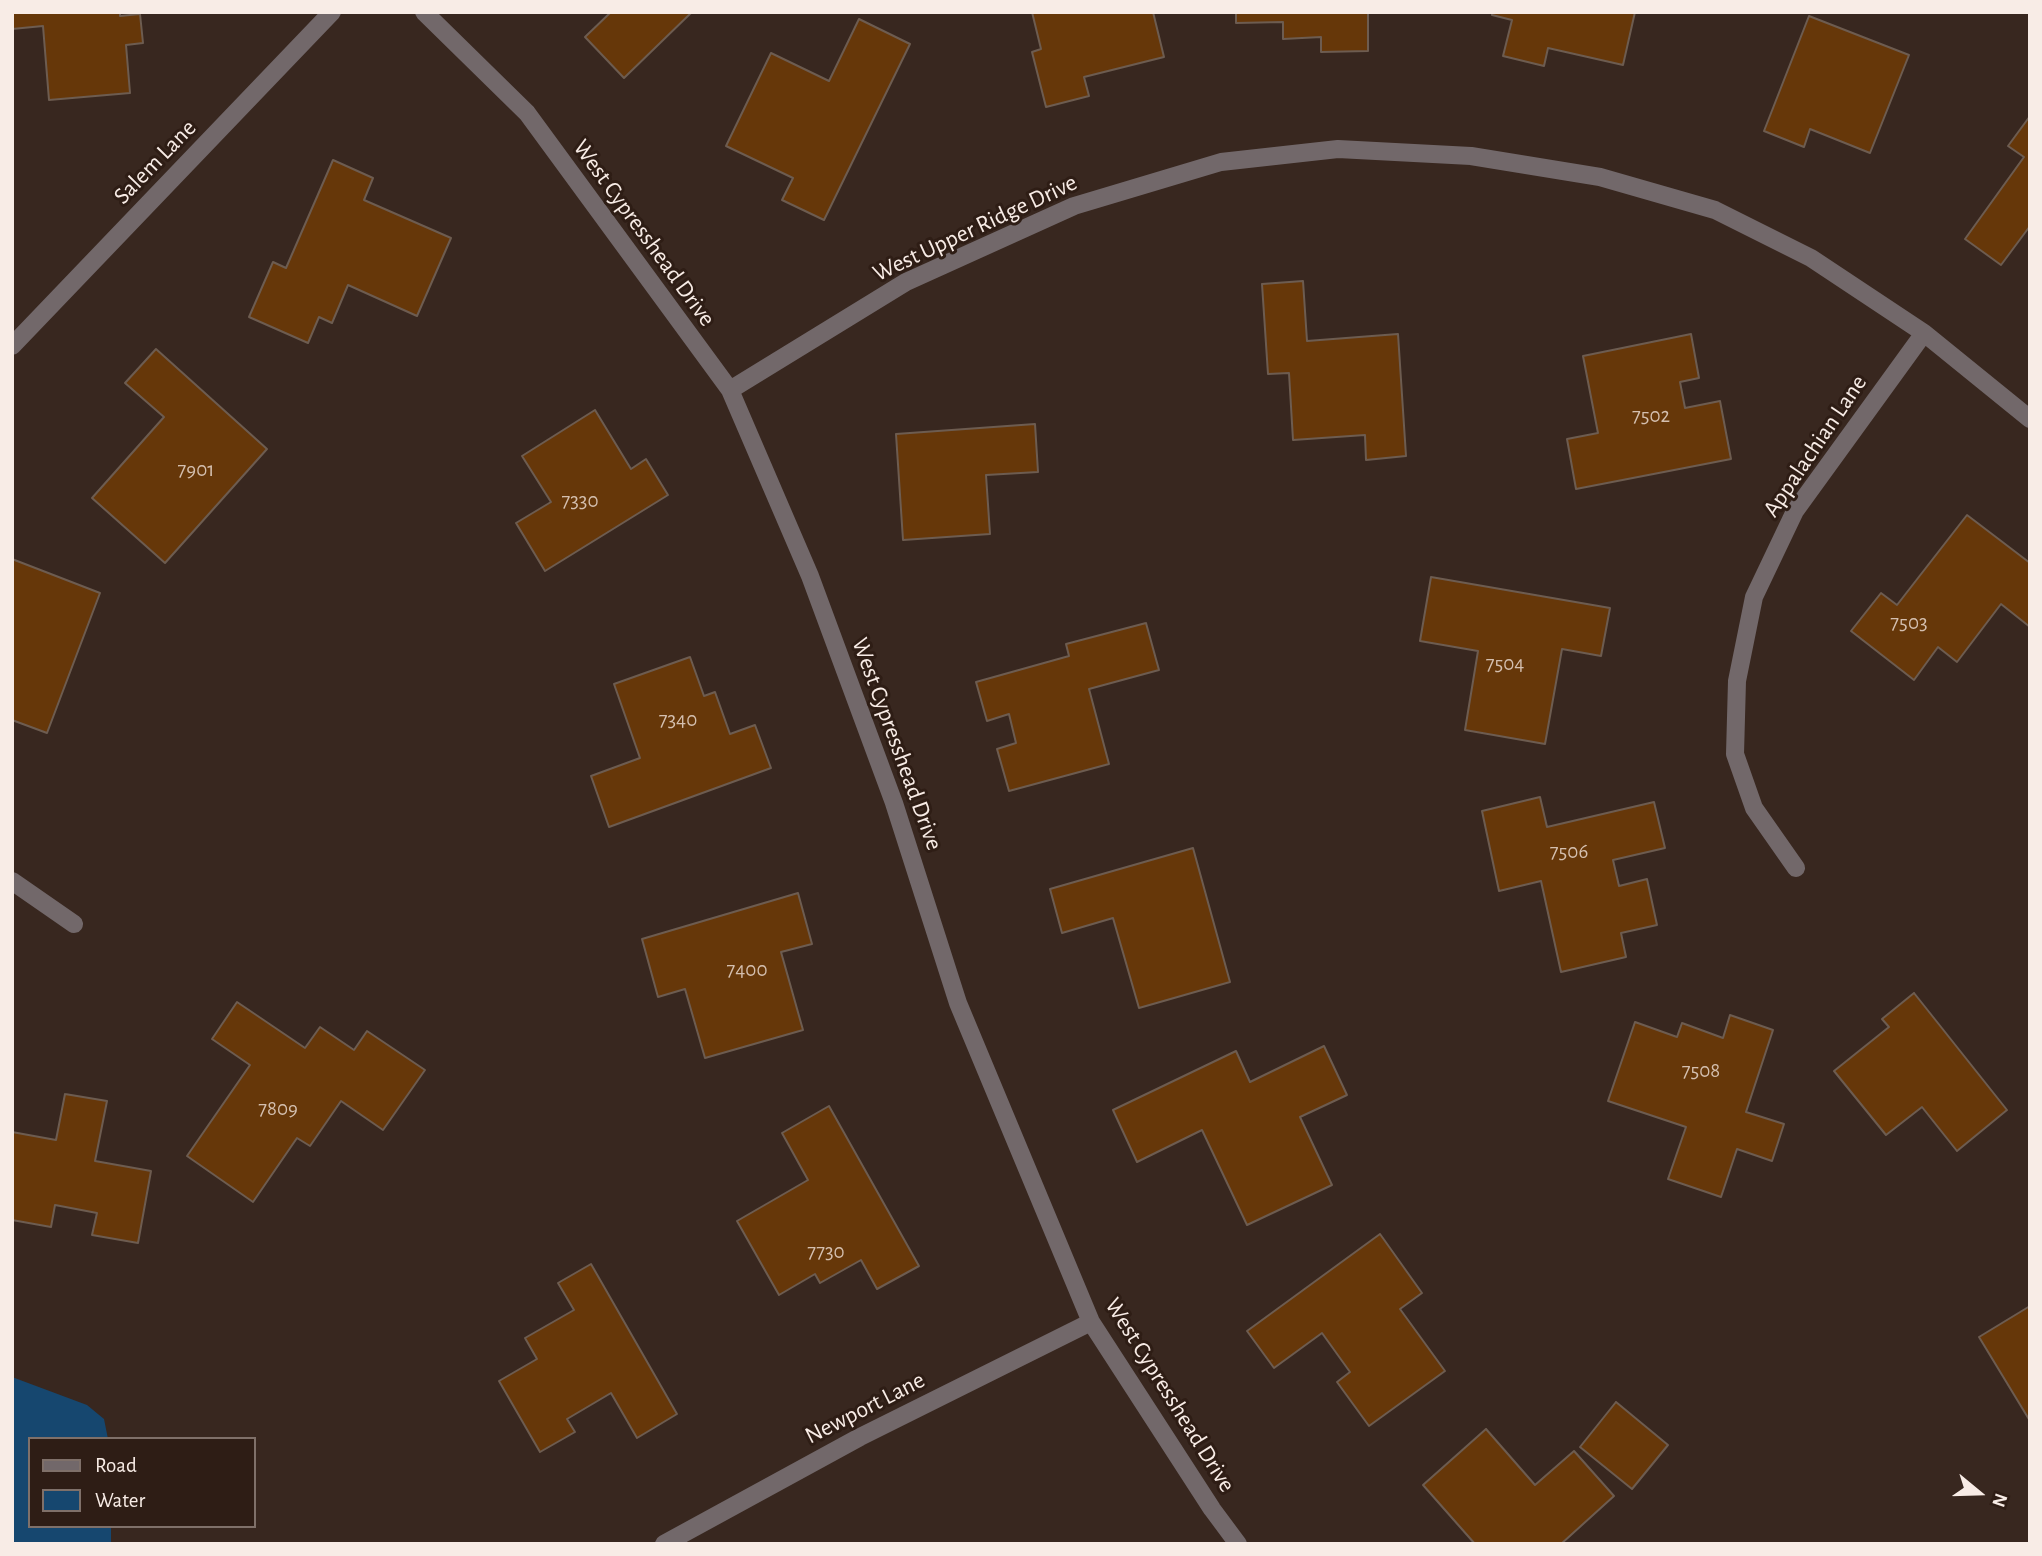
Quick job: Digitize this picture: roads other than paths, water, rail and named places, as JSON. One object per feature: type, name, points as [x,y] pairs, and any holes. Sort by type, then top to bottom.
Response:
[{"type":"street","name":"Salem Lane","points":[[12,346],[332,12]]},
{"type":"street","name":"West Cypresshead Drive","points":[[424,12],[527,113],[730,390],[810,576],[894,803],[958,1003],[1091,1322],[1212,1509],[1238,1544]]},
{"type":"street","name":"West Upper Ridge Drive","points":[[730,390],[906,282],[1073,206],[1221,162],[1338,149],[1471,156],[1574,172],[1716,210],[1811,258],[1924,333],[2030,419]]},
{"type":"street","name":"Appalachian Lane","points":[[1796,868],[1755,808],[1735,754],[1737,681],[1754,597],[1795,511],[1924,333]]},
{"type":"street","points":[[12,881],[74,924]]},
{"type":"street","name":"Newport Lane","points":[[664,1544],[860,1437],[1091,1322]]},
{"type":"water","points":[[12,1377],[87,1405],[104,1419],[108,1437],[28,1437],[28,1528],[111,1528],[111,1544],[12,1544]]}]
